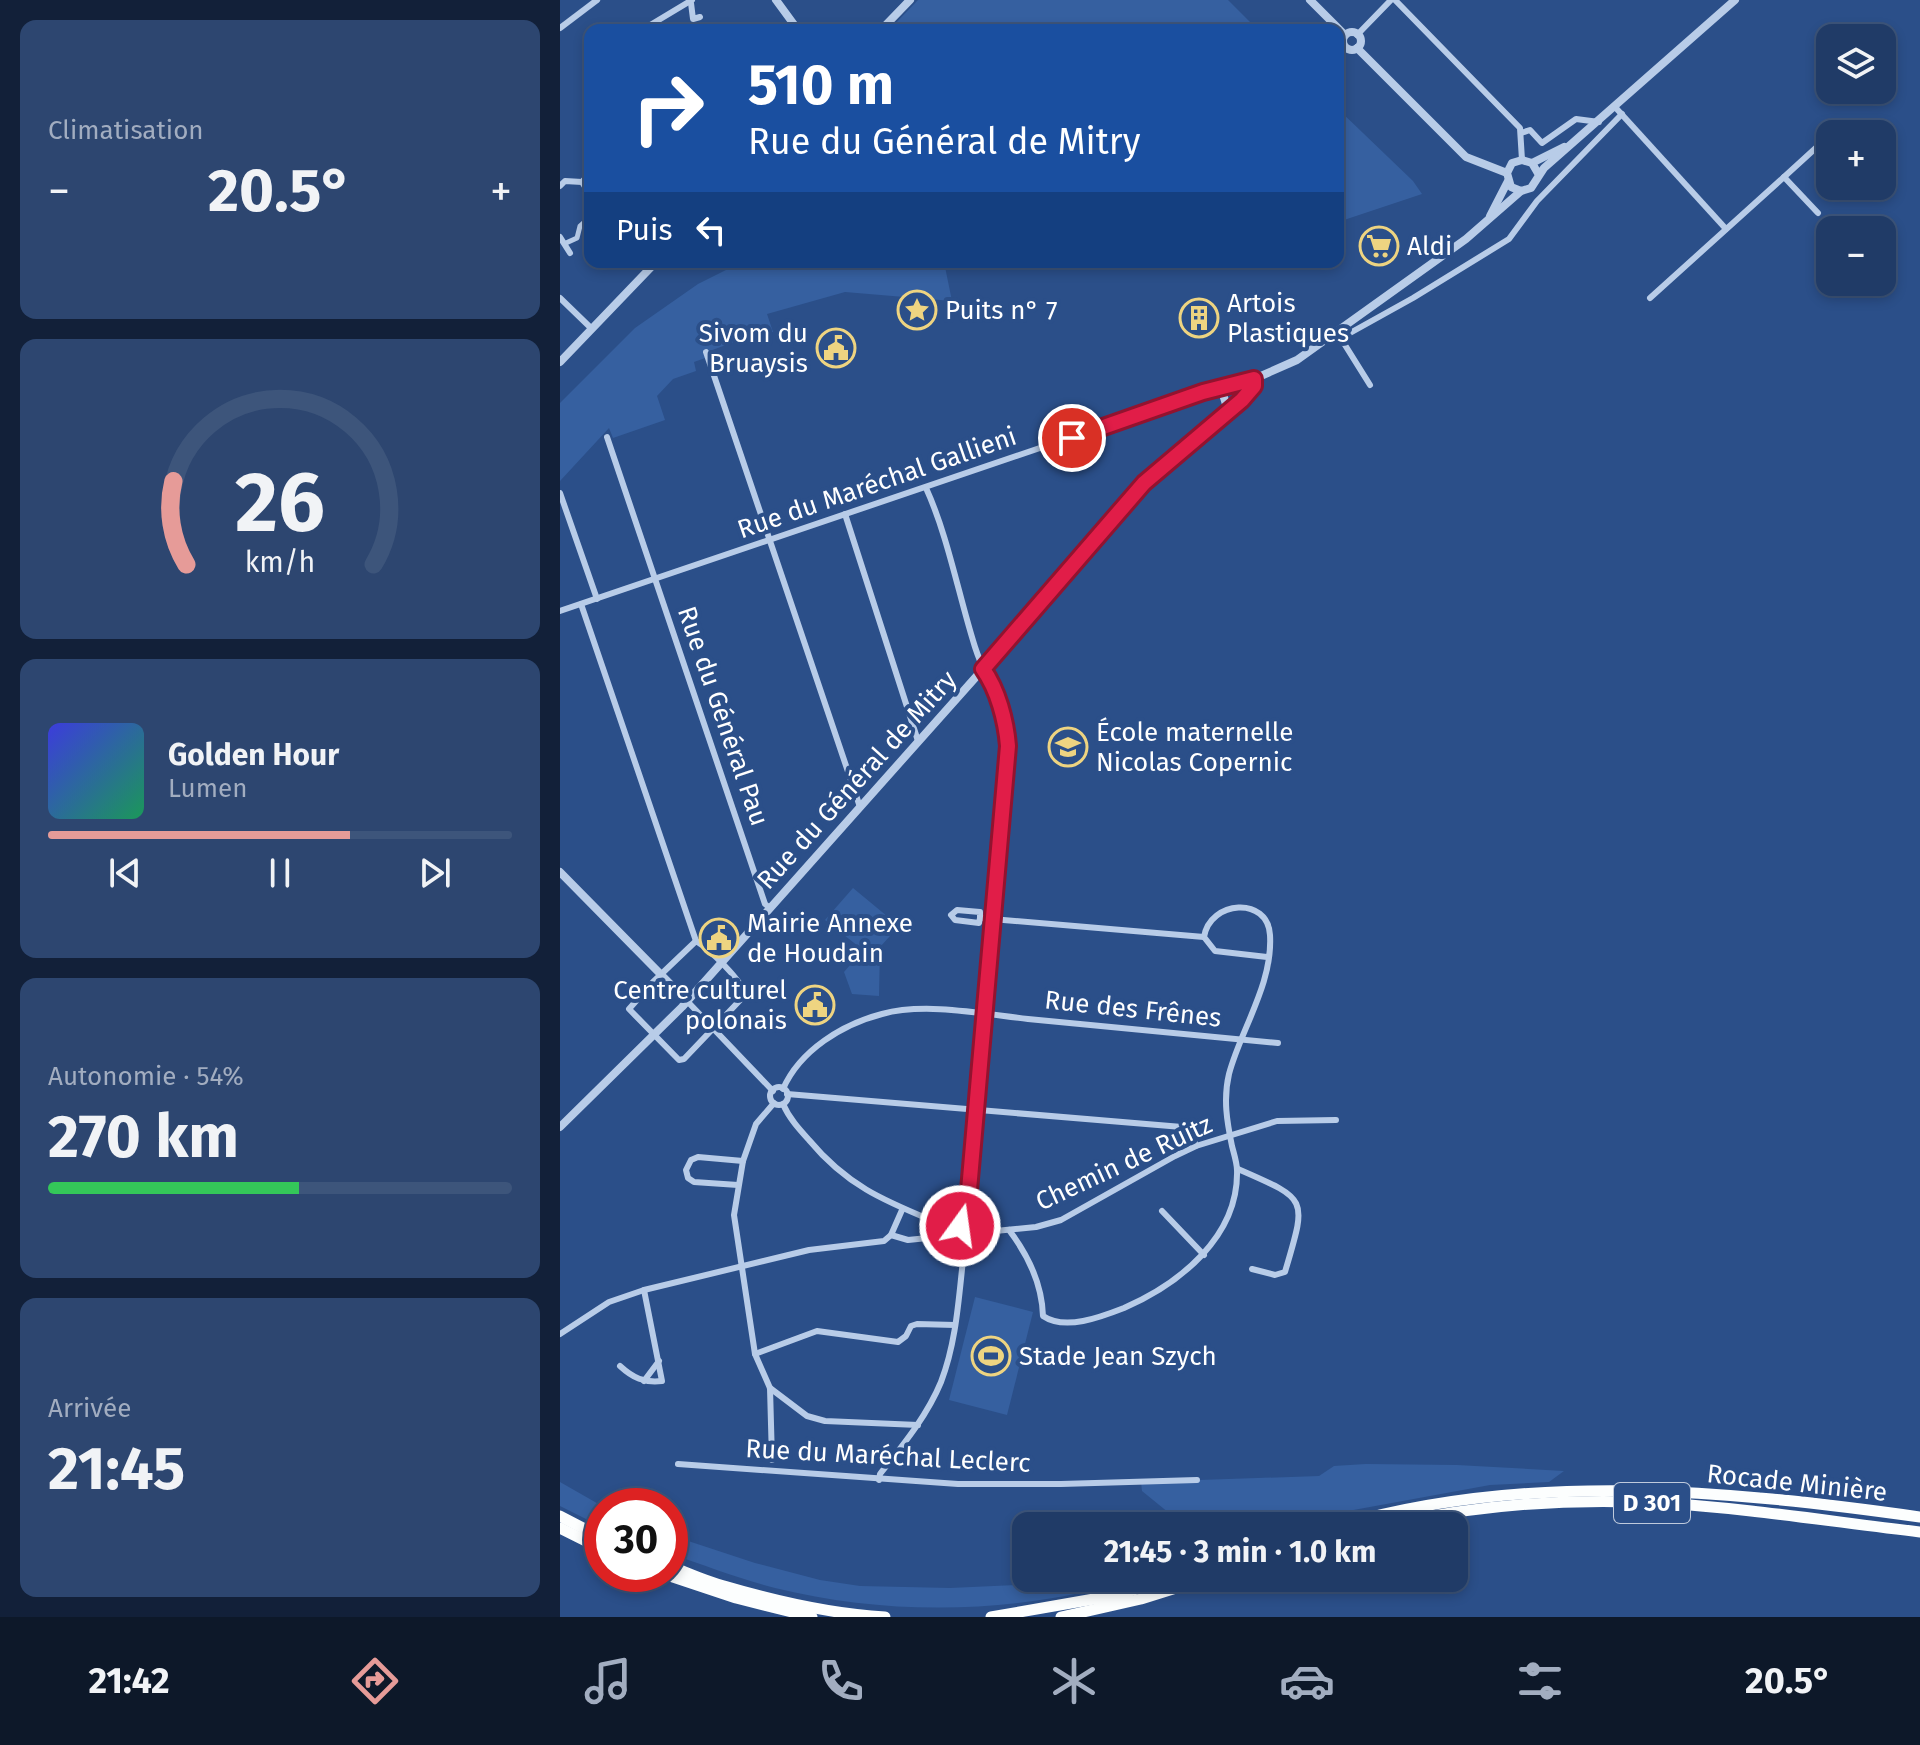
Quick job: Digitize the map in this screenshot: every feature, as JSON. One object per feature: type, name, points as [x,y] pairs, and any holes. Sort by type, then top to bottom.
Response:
[{"type":"highway","name":"Rocade Minière","points":[[1396,1512],[1511,1493],[1582,1490],[1662,1492],[1918,1517]]},
{"type":"highway","name":"Rocade Minière","points":[[1457,1512],[1529,1503],[1660,1503],[1920,1532]]},
{"type":"highway","points":[[560,1516],[584,1529]]},
{"type":"highway","points":[[560,1528],[584,1540]]},
{"type":"highway","points":[[688,1573],[721,1586],[773,1598],[885,1617]]},
{"type":"highway","points":[[688,1582],[812,1617]]},
{"type":"highway","points":[[991,1617],[1127,1592]]},
{"type":"highway","points":[[1061,1617],[1163,1592]]},
{"type":"street","points":[[560,28],[597,0]]},
{"type":"street","points":[[776,0],[794,24]]},
{"type":"street","points":[[887,24],[910,0]]},
{"type":"street","points":[[1310,0],[1334,24]]},
{"type":"street","points":[[1357,35],[1393,0],[1520,128],[1522,160]]},
{"type":"street","points":[[1339,334],[1413,298],[1509,239],[1516,226],[1619,110],[1735,0]]},
{"type":"street","points":[[653,24],[691,1],[693,19],[700,17]]},
{"type":"street","points":[[660,20],[660,24]]},
{"type":"street","points":[[1344,38],[1351,33],[1357,35],[1360,41],[1357,48],[1351,50],[1344,44]]},
{"type":"street","points":[[1357,48],[1466,157],[1507,177],[1511,187],[1521,191]]},
{"type":"street","points":[[1254,379],[1297,360],[1339,334],[1466,239],[1521,191],[1531,188],[1579,138],[1619,110]]},
{"type":"street","points":[[1619,110],[1726,229]]},
{"type":"street","points":[[1521,133],[1530,130],[1542,143],[1576,119],[1599,122]]},
{"type":"street","points":[[1487,221],[1512,163],[1522,160],[1532,163],[1579,138]]},
{"type":"street","points":[[1650,298],[1816,148]]},
{"type":"street","points":[[1532,163],[1545,193]]},
{"type":"street","points":[[1784,177],[1818,213]]},
{"type":"street","points":[[560,186],[565,181],[582,182]]},
{"type":"street","points":[[566,243],[577,238],[584,222]]},
{"type":"street","points":[[560,237],[570,253]]},
{"type":"street","points":[[560,362],[650,268]]},
{"type":"street","points":[[560,298],[592,329]]},
{"type":"street","points":[[1339,334],[1370,385]]},
{"type":"street","points":[[706,352],[860,807]]},
{"type":"street","name":"Rue du Maréchal Gallieni","points":[[560,611],[1254,379]]},
{"type":"street","name":"Rue du Général de Mitry","points":[[560,1127],[687,1001],[1144,483],[1250,392],[1254,379]]},
{"type":"street","points":[[1215,390],[1223,394],[1228,411]]},
{"type":"street","name":"Rue du Général Pau","points":[[607,437],[765,904],[770,908]]},
{"type":"street","points":[[926,488],[983,669],[995,692],[1007,730],[1008,746],[965,1224],[957,1231]]},
{"type":"street","points":[[560,493],[597,599]]},
{"type":"street","points":[[845,514],[918,741]]},
{"type":"street","points":[[581,604],[696,941],[745,989],[745,995],[727,1015],[684,1059],[679,1060],[629,1009],[696,941]]},
{"type":"street","points":[[560,872],[773,1091],[1182,1127],[1191,1133],[1196,1146]]},
{"type":"street","points":[[1009,1230],[1035,1274],[1043,1316],[1054,1323],[1109,1314],[1163,1287],[1204,1255],[1218,1236],[1229,1214],[1238,1169],[1225,1092],[1241,1040],[1262,990],[1270,936],[1268,926],[1253,909],[1233,907],[1219,912],[1210,921],[1204,937]]},
{"type":"street","points":[[980,918],[1204,937],[1215,951],[1267,957]]},
{"type":"street","name":"Rue des Frênes","points":[[785,1091],[797,1065],[809,1053],[850,1025],[898,1011],[985,1015],[1278,1043]]},
{"type":"street","points":[[773,1091],[771,1097],[774,1103]]},
{"type":"street","points":[[783,1104],[787,1100],[785,1091]]},
{"type":"street","points":[[774,1103],[783,1104]]},
{"type":"street","points":[[772,1460],[770,1388],[755,1354],[734,1228],[743,1161],[756,1124],[774,1103]]},
{"type":"street","points":[[783,1104],[819,1152],[847,1179],[902,1210],[957,1231]]},
{"type":"street","name":"Chemin de Ruitz","points":[[975,1233],[1061,1220],[1196,1146],[1277,1121],[1336,1120]]},
{"type":"street","points":[[738,1185],[694,1182],[688,1178],[686,1170],[691,1160],[698,1157],[743,1161]]},
{"type":"street","points":[[1238,1169],[1285,1190],[1297,1203],[1300,1219],[1285,1272],[1275,1275],[1252,1269]]},
{"type":"street","points":[[560,1334],[609,1302],[644,1290],[809,1250],[878,1243],[891,1235],[902,1210]]},
{"type":"street","points":[[1162,1211],[1204,1255]]},
{"type":"street","points":[[965,1224],[971,1226],[975,1233],[972,1240],[965,1243]]},
{"type":"street","points":[[957,1231],[958,1239],[965,1243]]},
{"type":"street","points":[[891,1235],[902,1240],[947,1236]]},
{"type":"street","points":[[879,1480],[880,1474],[918,1425],[941,1381],[955,1325],[965,1243]]},
{"type":"street","points":[[620,1366],[632,1377],[662,1381],[644,1290]]},
{"type":"street","points":[[755,1354],[810,1332],[898,1342],[906,1336],[911,1326],[917,1324],[955,1325]]},
{"type":"street","points":[[644,1381],[659,1361]]},
{"type":"street","points":[[770,1388],[790,1406],[807,1416],[825,1421],[918,1425]]},
{"type":"street","name":"Rue du Maréchal Leclerc","points":[[678,1464],[879,1480],[988,1484],[1197,1480]]},
{"type":"shaded area","points":[[918,0],[1228,0],[1252,24],[895,24]]},
{"type":"shaded area","points":[[1344,115],[1413,181],[1422,194],[1344,220]]},
{"type":"shaded area","points":[[730,268],[945,268],[952,301],[845,292],[767,314],[773,332],[750,336],[707,352],[708,357],[694,362],[696,371],[673,379],[657,396],[665,420],[613,438],[609,428],[560,481],[560,403],[635,328],[698,284]]},
{"type":"shaded area","points":[[853,888],[899,926],[880,947],[879,996],[852,994],[844,972],[863,950],[825,920]]},
{"type":"shaded area","name":"Stade Jean Szych","points":[[975,1297],[1033,1312],[1007,1415],[949,1400]]},
{"type":"shaded area","points":[[1457,1465],[1564,1471],[1549,1482],[1490,1485],[1345,1512],[1168,1512],[1142,1491],[1141,1482],[1319,1476],[1334,1466]]},
{"type":"shaded area","points":[[560,1482],[584,1496],[584,1518],[560,1506]]},
{"type":"shaded area","points":[[688,1541],[755,1563],[820,1580],[860,1586],[950,1588],[1012,1585],[1012,1592],[1083,1592],[1003,1605],[911,1607],[820,1597],[735,1576],[688,1560]]},
{"type":"place","name":"Aldi","points":[[1379,246]]},
{"type":"place","name":"Puits n° 7","points":[[917,310]]},
{"type":"place","name":"Artois Plastiques","points":[[1199,318]]},
{"type":"place","name":"Sivom du Bruaysis","points":[[836,348]]},
{"type":"place","name":"École maternelle Nicolas Copernic","points":[[1068,747]]},
{"type":"place","name":"Mairie Annexe de Houdain","points":[[719,938]]},
{"type":"place","name":"Centre culturel polonais","points":[[815,1005]]},
{"type":"place","name":"Stade Jean Szych","points":[[991,1356]]},
{"type":"route","points":[[960,1226],[965,1224],[967,1213],[1008,746],[1007,730],[995,692],[983,669],[1144,483],[1242,400],[1254,386],[1254,379],[1203,392],[1072,438]]}]
